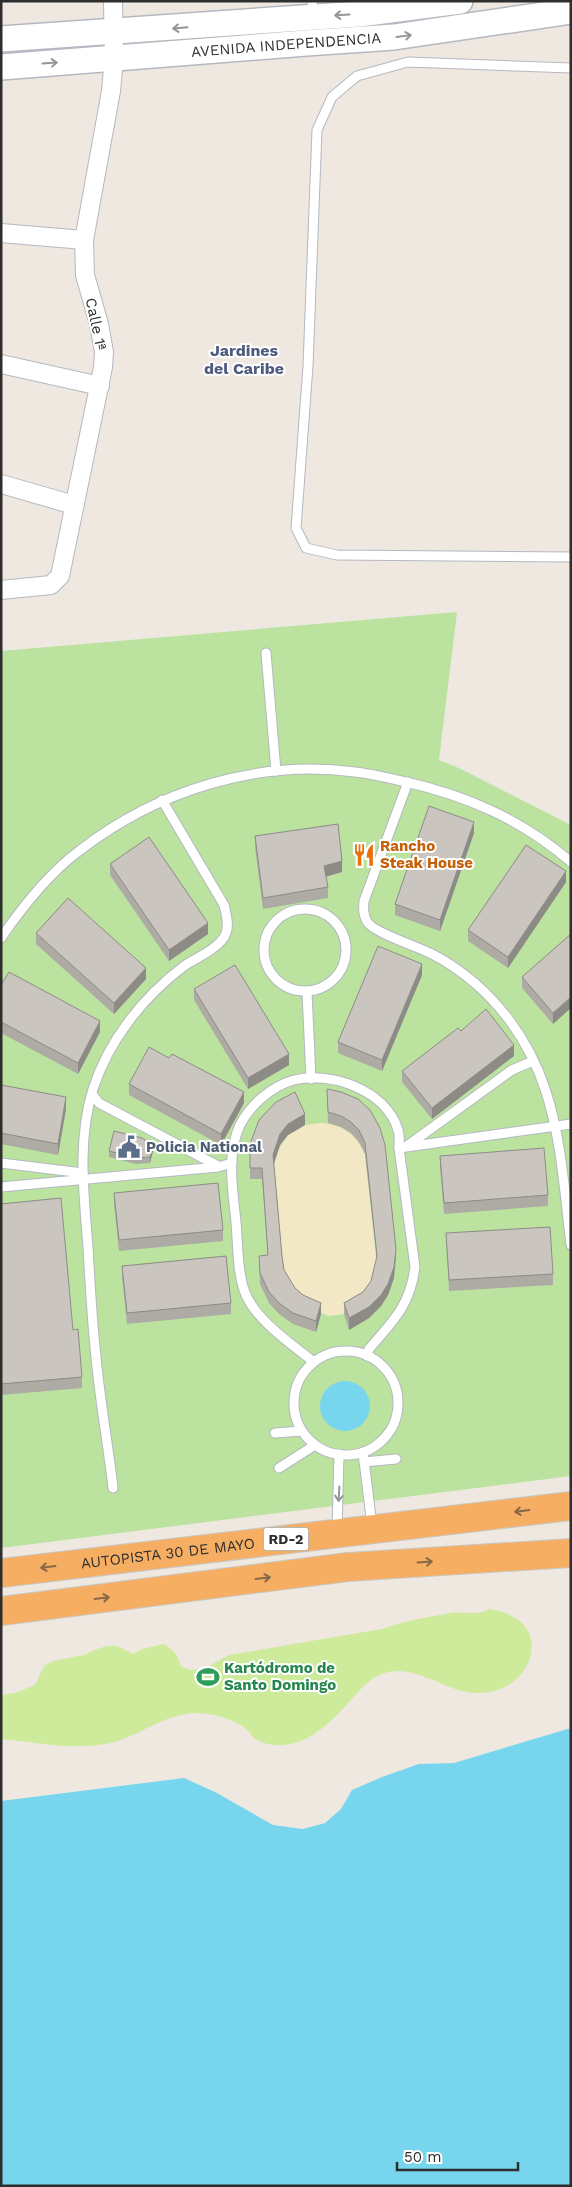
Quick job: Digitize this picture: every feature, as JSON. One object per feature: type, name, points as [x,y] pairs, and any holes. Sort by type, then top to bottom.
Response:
[{"type":"highway","name":"AUTOPISTA 30 DE MAYO","points":[[1,1573],[571,1506]]},
{"type":"highway","name":"RD-2","points":[[1,1611],[348,1567],[571,1552]]},
{"type":"main road","name":"AVENIDA INDEPENDENCIA","points":[[1,39],[115,32],[310,12],[359,14],[430,3],[460,1]]},
{"type":"main road","name":"AVENIDA INDEPENDENCIA","points":[[1,67],[306,42],[394,37],[571,11]]},
{"type":"main road","points":[[306,42],[310,12]]},
{"type":"street","name":"Calle 1ª","points":[[1,590],[51,585],[60,576],[100,386],[104,352],[99,324],[85,275],[84,240],[111,91],[115,32],[113,1]]},
{"type":"street","points":[[1,233],[84,240]]},
{"type":"street","points":[[1,364],[100,386]]},
{"type":"street","points":[[1,484],[74,505]]},
{"type":"lane","points":[[571,68],[408,62],[356,76],[332,97],[317,130],[308,366],[296,528],[306,548],[338,555],[571,557]]},
{"type":"lane","points":[[266,653],[276,770]]},
{"type":"lane","points":[[1,938],[46,881],[78,851],[116,825],[162,800],[188,790],[276,770],[354,772],[408,782],[466,799],[530,830],[571,862]]},
{"type":"lane","points":[[408,782],[364,901],[363,914],[368,924],[379,931],[434,955],[458,970],[477,986],[513,1026],[527,1047],[540,1072],[557,1127],[571,1245]]},
{"type":"lane","points":[[113,1488],[96,1356],[83,1176],[84,1136],[92,1094],[104,1062],[119,1035],[145,1001],[185,966],[223,940],[228,918],[224,905],[162,800]]},
{"type":"lane","points":[[301,909],[320,912],[336,923],[343,934],[346,947],[345,960],[340,972],[331,982],[320,989],[307,992],[293,990],[280,984],[270,974],[264,960],[263,946],[267,932],[275,920],[287,912],[301,909]]},
{"type":"lane","points":[[307,992],[311,1079]]},
{"type":"lane","points":[[402,1148],[512,1070],[533,1061]]},
{"type":"lane","points":[[314,1362],[256,1311],[244,1290],[241,1280],[232,1163],[234,1144],[240,1126],[257,1102],[279,1086],[294,1080],[327,1078],[345,1082],[375,1098],[396,1122],[399,1132],[415,1267],[414,1278],[411,1291],[401,1312],[369,1349],[367,1356]]},
{"type":"lane","points":[[92,1094],[99,1103],[218,1167]]},
{"type":"lane","points":[[402,1148],[571,1124]]},
{"type":"lane","points":[[1,1163],[83,1176]]},
{"type":"lane","points":[[1,1187],[83,1176],[218,1167],[232,1163]]},
{"type":"lane","points":[[349,1352],[367,1356],[385,1370],[396,1390],[398,1402],[395,1418],[388,1433],[381,1441],[364,1452],[340,1454],[327,1451],[315,1445],[302,1430],[295,1413],[295,1394],[302,1376],[314,1362],[331,1354],[349,1352]]},
{"type":"lane","points":[[275,1433],[302,1430]]},
{"type":"lane","points":[[279,1468],[315,1445]]},
{"type":"lane","points":[[364,1452],[372,1528]]},
{"type":"lane","points":[[337,1533],[340,1454]]},
{"type":"lane","points":[[364,1462],[396,1459]]},
{"type":"green space","points":[[457,612],[439,760],[461,769],[571,825],[571,1476],[1,1548],[1,651]]},
{"type":"green space","name":"Kartódromo de Santo Domingo","points":[[489,1609],[510,1615],[524,1626],[531,1639],[531,1654],[526,1668],[515,1680],[500,1689],[481,1693],[468,1692],[417,1674],[405,1671],[392,1671],[371,1680],[329,1722],[313,1735],[284,1745],[263,1743],[239,1724],[214,1715],[195,1713],[172,1717],[124,1739],[100,1745],[72,1746],[1,1739],[1,1695],[15,1693],[35,1685],[44,1666],[53,1661],[84,1655],[107,1646],[117,1646],[133,1654],[142,1649],[164,1644],[175,1654],[181,1667],[191,1670],[205,1668],[229,1655],[382,1629],[407,1621],[456,1613],[480,1612]]},
{"type":"sand","points":[[320,1123],[335,1125],[347,1131],[357,1141],[365,1154],[377,1267],[375,1280],[351,1311],[329,1316],[303,1306],[282,1267],[273,1166],[275,1155],[288,1135],[305,1125]]},
{"type":"water","points":[[350,1381],[363,1388],[369,1396],[369,1416],[363,1424],[355,1430],[340,1431],[327,1424],[321,1416],[320,1401],[327,1388],[335,1382]]},
{"type":"water","points":[[571,1728],[571,2186],[1,2186],[1,1801],[184,1778],[217,1793],[273,1825],[303,1829],[325,1823],[341,1809],[352,1790],[382,1777],[419,1764],[454,1763]]},
{"type":"building","points":[[429,806],[474,822],[440,920],[395,904]]},
{"type":"building","points":[[338,824],[342,861],[324,866],[328,887],[263,898],[255,836]]},
{"type":"building","points":[[149,837],[208,923],[169,950],[110,864]]},
{"type":"building","points":[[526,845],[566,871],[508,957],[468,930]]},
{"type":"building","points":[[68,898],[146,968],[114,1003],[36,933]]},
{"type":"building","points":[[571,934],[571,997],[553,1013],[522,977]]},
{"type":"building","points":[[378,946],[422,964],[382,1060],[338,1042]]},
{"type":"building","points":[[235,965],[289,1054],[248,1078],[194,989]]},
{"type":"building","points":[[9,972],[100,1021],[78,1063],[1,1022],[1,985]]},
{"type":"building","points":[[486,1009],[514,1045],[432,1108],[402,1071],[458,1028],[461,1031]]},
{"type":"building","points":[[149,1047],[169,1058],[172,1054],[244,1092],[221,1134],[129,1084]]},
{"type":"building","points":[[1,1085],[66,1097],[58,1144],[1,1133]]},
{"type":"building","points":[[327,1089],[358,1099],[370,1110],[380,1128],[385,1145],[396,1249],[394,1267],[388,1284],[381,1295],[369,1307],[349,1318],[344,1303],[363,1292],[371,1281],[377,1256],[365,1143],[359,1130],[351,1122],[341,1116],[328,1112]]},
{"type":"building","points":[[295,1092],[305,1114],[288,1124],[280,1134],[273,1155],[282,1256],[284,1270],[295,1288],[303,1295],[321,1303],[316,1321],[293,1313],[279,1303],[269,1292],[260,1273],[259,1256],[268,1255],[262,1168],[250,1168],[250,1144],[259,1120],[276,1102]]},
{"type":"building","name":"Policia National","points":[[114,1131],[142,1138],[153,1145],[150,1157],[136,1158],[109,1151]]},
{"type":"building","points":[[544,1148],[548,1195],[444,1203],[440,1156]]},
{"type":"building","points":[[218,1183],[223,1230],[119,1240],[114,1193]]},
{"type":"building","points":[[61,1198],[73,1330],[78,1329],[82,1377],[1,1384],[1,1204]]},
{"type":"building","points":[[550,1227],[553,1274],[449,1280],[446,1233]]},
{"type":"building","points":[[226,1256],[231,1303],[127,1313],[122,1266]]},
{"type":"place","name":"Rancho Steak House","points":[[364,855]]},
{"type":"place","name":"Policia National","points":[[129,1147]]},
{"type":"place","name":"Kartódromo de Santo Domingo","points":[[208,1677]]},
{"type":"district","name":"Jardines del Caribe","points":[[244,359]]}]
